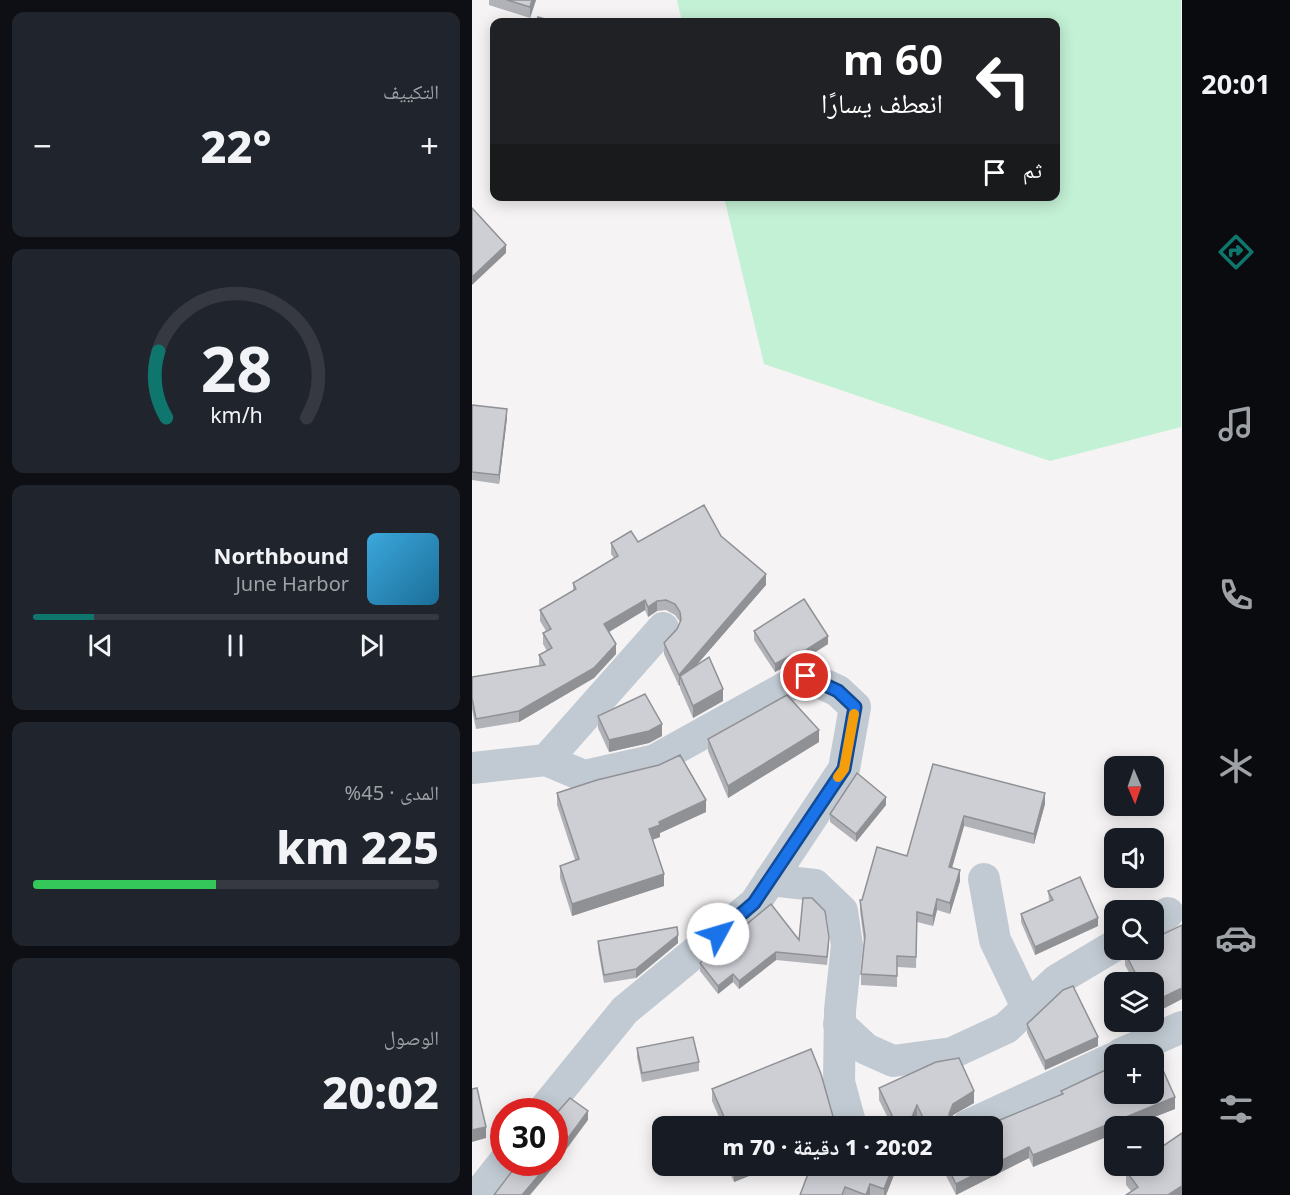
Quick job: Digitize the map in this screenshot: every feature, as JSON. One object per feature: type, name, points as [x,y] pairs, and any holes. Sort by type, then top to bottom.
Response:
[{"type":"street","points":[[546,760],[663,628]]},
{"type":"street","points":[[472,768],[546,760],[584,776],[655,760],[806,676],[838,691],[855,707],[844,769],[754,903],[625,1010],[553,1098]]},
{"type":"street","points":[[984,879],[995,940],[1028,1009]]},
{"type":"street","points":[[770,880],[814,885],[842,911],[847,945],[840,1024],[839,1082],[848,1116]]},
{"type":"street","points":[[840,1024],[866,1049],[893,1061],[952,1053],[1006,1028],[1057,980],[1104,952]]},
{"type":"street","points":[[1143,1044],[1182,1026]]},
{"type":"street","points":[[989,1116],[1104,1063]]},
{"type":"street","points":[[478,1195],[493,1176]]},
{"type":"green space","points":[[677,0],[1181,0],[1181,427],[1050,461],[764,364],[725,201],[1060,201],[1060,18],[681,18]]},
{"type":"building","points":[[507,0],[532,0],[530,7]]},
{"type":"building","points":[[472,208],[506,245],[472,277]]},
{"type":"building","points":[[472,405],[507,409],[499,475],[472,472]]},
{"type":"building","points":[[704,505],[721,536],[766,574],[679,675],[664,643],[677,629],[681,620],[680,612],[675,604],[666,600],[657,601],[648,607],[645,600],[604,624],[616,644],[594,668],[519,711],[476,719],[472,698],[472,677],[545,665],[539,655],[552,648],[543,633],[551,629],[540,610],[576,589],[573,583],[618,556],[611,543],[631,531],[638,542]]},
{"type":"building","points":[[804,599],[828,636],[806,650],[797,652],[775,664],[754,631]]},
{"type":"building","points":[[709,657],[723,689],[693,706],[680,676]]},
{"type":"building","points":[[645,694],[662,724],[649,731],[609,740],[598,716]]},
{"type":"building","points":[[787,695],[819,730],[728,786],[708,739]]},
{"type":"building","points":[[680,755],[706,800],[649,829],[664,874],[572,904],[560,866],[579,859],[557,793],[597,780],[659,765]]},
{"type":"building","points":[[933,764],[1045,793],[1034,834],[964,816],[949,867],[960,870],[950,903],[937,899],[933,916],[917,912],[916,957],[897,956],[897,976],[861,974],[865,936],[860,900],[862,900],[877,847],[907,856]]},
{"type":"building","points":[[857,773],[886,797],[856,834],[830,814]]},
{"type":"building","points":[[1080,877],[1098,918],[1035,947],[1021,914],[1053,900],[1048,891]]},
{"type":"building","points":[[803,898],[812,898],[825,911],[829,937],[827,957],[776,952],[739,981],[733,974],[718,986],[700,963],[771,904],[799,940]]},
{"type":"building","points":[[1182,925],[1182,988],[1164,997],[1164,972],[1135,972],[1129,960],[1164,960],[1164,934]]},
{"type":"building","points":[[677,927],[678,935],[636,969],[604,975],[598,941]]},
{"type":"building","points":[[1073,986],[1098,1037],[1045,1061],[1027,1024],[1063,990]]},
{"type":"building","points":[[693,1037],[699,1062],[642,1073],[637,1048]]},
{"type":"building","points":[[811,1049],[833,1116],[724,1116],[712,1089]]},
{"type":"building","points":[[959,1058],[974,1091],[953,1104],[949,1116],[922,1116],[917,1105],[912,1116],[892,1116],[879,1088],[936,1062]]},
{"type":"building","points":[[1104,1071],[1104,1104],[1158,1104],[1128,1116],[1104,1116],[1104,1126],[1033,1155],[1029,1147],[1003,1160],[1003,1119],[1063,1094],[1061,1091]]},
{"type":"building","points":[[1164,1072],[1175,1097],[1164,1101]]},
{"type":"building","points":[[477,1088],[486,1127],[472,1130],[472,1089]]},
{"type":"building","points":[[570,1098],[588,1111],[568,1138],[568,1100]]},
{"type":"building","points":[[1182,1133],[1182,1186],[1168,1195],[1126,1195],[1138,1187],[1130,1176],[1164,1176],[1164,1145]]},
{"type":"building","points":[[508,1176],[538,1176],[522,1195],[494,1195]]},
{"type":"building","points":[[807,1176],[889,1176],[884,1189],[870,1184],[866,1195],[845,1187],[842,1195],[800,1195]]},
{"type":"building","points":[[952,1176],[972,1176],[956,1184]]},
{"type":"slow traffic","points":[[838,777],[844,769],[854,714]]},
{"type":"route","points":[[718,934],[754,903],[844,769],[855,707],[838,691],[806,676]]}]
